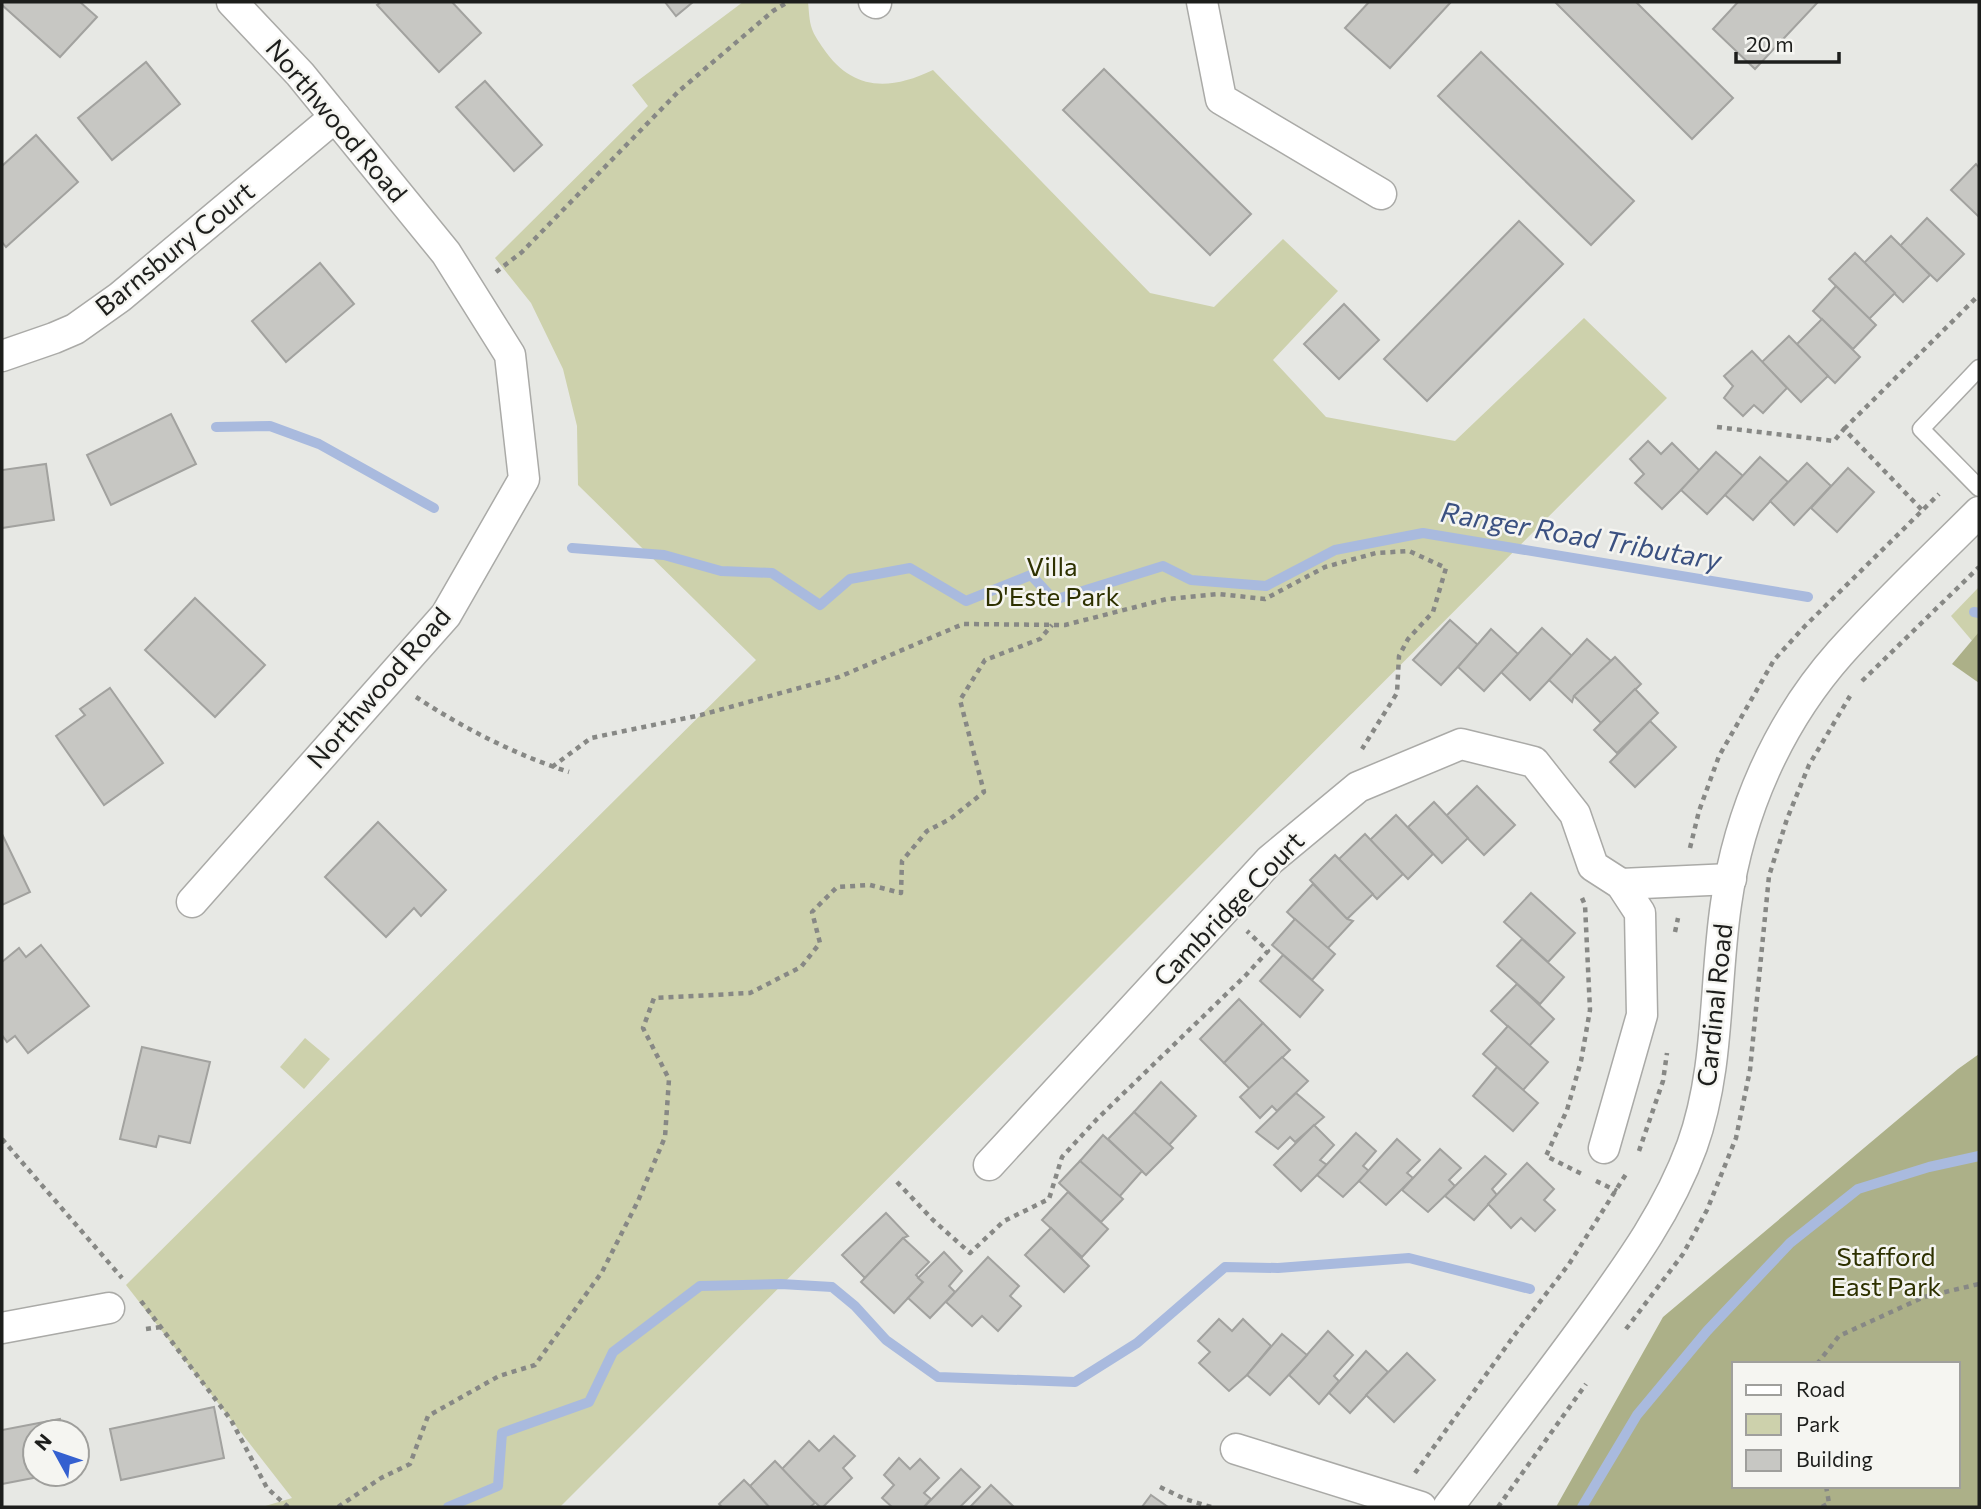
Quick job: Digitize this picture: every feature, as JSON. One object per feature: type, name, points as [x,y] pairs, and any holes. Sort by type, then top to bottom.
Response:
[{"type":"street","name":"Northwood Road","points":[[192,902],[446,615],[524,479],[510,355],[446,253],[292,64],[232,2]]},
{"type":"street","points":[[1202,2],[1221,99],[1381,194]]},
{"type":"street","name":"Barnsbury Court","points":[[2,356],[75,329],[120,297],[335,117]]},
{"type":"street","name":"Cardinal Road","points":[[1448,1507],[1624,1272],[1672,1194],[1692,1145],[1707,1094],[1726,903],[1737,842],[1764,768],[1805,698],[1839,654],[1979,512]]},
{"type":"street","name":"Cambridge Court","points":[[989,1166],[1270,860],[1361,786],[1461,744],[1534,762],[1575,814],[1593,866],[1621,884],[1640,914],[1642,1015],[1604,1148]]},
{"type":"street","points":[[1621,884],[1731,879]]},
{"type":"street","points":[[2,1328],[120,1298]]},
{"type":"street","points":[[1236,1449],[1421,1507]]},
{"type":"lane","points":[[1979,368],[1921,429],[1979,488]]},
{"type":"path","points":[[470,292],[522,252],[679,91],[773,11],[788,2]]},
{"type":"path","points":[[1717,427],[1834,441],[1979,295]]},
{"type":"path","points":[[1844,429],[1922,510]]},
{"type":"path","points":[[552,767],[591,738],[701,715],[839,677],[963,624],[1065,625],[1167,599],[1219,594],[1265,599],[1325,567],[1376,553],[1409,551],[1446,568],[1433,612],[1408,639],[1398,656],[1397,693],[1358,756],[1361,786]]},
{"type":"path","points":[[1625,1330],[1683,1254],[1707,1210],[1736,1138],[1749,1070],[1769,876],[1787,819],[1809,765],[1854,689],[1979,567]]},
{"type":"path","points":[[338,1507],[381,1478],[410,1464],[428,1416],[499,1376],[535,1365],[602,1272],[638,1201],[665,1137],[668,1079],[643,1028],[654,998],[750,993],[802,967],[820,943],[812,912],[836,887],[870,885],[901,893],[902,861],[927,831],[950,819],[984,792],[960,700],[985,660],[1040,639],[1052,625]]},
{"type":"path","points":[[389,679],[444,716],[552,767],[569,772]]},
{"type":"path","points":[[1580,894],[1585,905],[1590,1010],[1581,1061],[1567,1110],[1546,1156],[1617,1191]]},
{"type":"path","points":[[1674,938],[1678,918]]},
{"type":"path","points":[[897,1182],[933,1220],[970,1252],[1004,1222],[1049,1199],[1062,1157],[1268,951],[1242,925]]},
{"type":"path","points":[[1636,1156],[1643,1145],[1663,1081],[1668,1046]]},
{"type":"path","points":[[2,1139],[120,1298]]},
{"type":"path","points":[[1410,1479],[1516,1332],[1569,1264],[1630,1168]]},
{"type":"path","points":[[1819,1362],[1839,1336],[1924,1297],[1979,1284]]},
{"type":"path","points":[[139,1297],[231,1420],[267,1488],[288,1507]]},
{"type":"path","points":[[146,1329],[161,1327]]},
{"type":"path","points":[[1498,1507],[1593,1374]]},
{"type":"path","points":[[1160,1487],[1211,1507]]},
{"type":"path","points":[[1822,1507],[1829,1503],[1826,1488]]},
{"type":"green space","name":"Villa D'Este Park","points":[[743,2],[808,2],[814,34],[834,62],[846,73],[859,79],[887,84],[933,70],[1150,293],[1214,307],[1283,239],[1338,291],[1273,360],[1326,417],[1455,441],[1584,318],[1667,398],[560,1507],[262,1507],[292,1498],[126,1285],[756,660],[578,485],[577,426],[563,369],[531,303],[495,258],[648,106],[632,85]]},
{"type":"green space","points":[[1979,587],[1979,649],[1951,616]]},
{"type":"green space","points":[[1979,632],[1979,683],[1952,664]]},
{"type":"green space","points":[[305,1038],[330,1059],[304,1089],[280,1067]]},
{"type":"green space","name":"Stafford East Park","points":[[1979,1054],[1979,1507],[1556,1507],[1663,1317]]},
{"type":"building","points":[[2,2],[80,2],[97,17],[60,57],[2,5]]},
{"type":"building","points":[[381,2],[452,2],[481,33],[439,72],[377,5]]},
{"type":"building","points":[[665,2],[693,2],[676,16]]},
{"type":"building","points":[[1369,2],[1451,2],[1390,68],[1345,28]]},
{"type":"building","points":[[1557,2],[1636,2],[1733,98],[1692,139]]},
{"type":"building","points":[[1738,2],[1818,2],[1755,69],[1713,29]]},
{"type":"building","points":[[1481,52],[1634,201],[1591,245],[1438,96]]},
{"type":"building","points":[[146,62],[180,104],[112,160],[78,118]]},
{"type":"building","points":[[1104,69],[1251,214],[1210,255],[1063,110]]},
{"type":"building","points":[[485,81],[542,145],[514,171],[456,107]]},
{"type":"building","points":[[36,135],[78,182],[6,247],[2,242],[2,166]]},
{"type":"building","points":[[1976,164],[1979,168],[1979,217],[1951,190]]},
{"type":"building","points":[[1927,218],[1964,254],[1937,281],[1900,246]]},
{"type":"building","points":[[1519,221],[1563,264],[1427,401],[1384,359]]},
{"type":"building","points":[[1891,236],[1930,275],[1903,302],[1864,263]]},
{"type":"building","points":[[1855,253],[1895,293],[1869,319],[1829,279]]},
{"type":"building","points":[[320,263],[354,304],[286,362],[252,321]]},
{"type":"building","points":[[1836,286],[1876,325],[1853,349],[1813,311]]},
{"type":"building","points":[[1344,304],[1379,340],[1339,379],[1304,344]]},
{"type":"building","points":[[1822,319],[1860,357],[1835,383],[1796,345]]},
{"type":"building","points":[[1789,336],[1828,376],[1801,402],[1762,362]]},
{"type":"building","points":[[1752,351],[1787,388],[1763,413],[1754,405],[1743,416],[1724,398],[1733,386],[1724,376]]},
{"type":"building","points":[[171,414],[196,464],[111,505],[87,455]]},
{"type":"building","points":[[1648,441],[1661,454],[1672,443],[1700,471],[1662,509],[1635,483],[1644,474],[1630,459]]},
{"type":"building","points":[[1716,452],[1743,476],[1707,514],[1681,490]]},
{"type":"building","points":[[1760,457],[1788,482],[1753,520],[1725,495]]},
{"type":"building","points":[[1807,463],[1831,486],[1794,525],[1770,501]]},
{"type":"building","points":[[46,464],[54,520],[2,528],[2,470]]},
{"type":"building","points":[[1848,468],[1874,492],[1837,532],[1811,508]]},
{"type":"building","points":[[195,598],[265,665],[215,717],[145,650]]},
{"type":"building","points":[[1450,620],[1478,645],[1441,685],[1413,660]]},
{"type":"building","points":[[1542,628],[1572,656],[1530,700],[1501,672]]},
{"type":"building","points":[[1491,629],[1518,654],[1484,691],[1458,667]]},
{"type":"building","points":[[1587,639],[1611,661],[1574,696],[1572,702],[1549,680]]},
{"type":"building","points":[[1615,657],[1641,684],[1601,723],[1574,696]]},
{"type":"building","points":[[110,688],[163,763],[104,805],[56,736],[85,715],[80,709]]},
{"type":"building","points":[[1635,689],[1658,713],[1617,753],[1594,730]]},
{"type":"building","points":[[1650,721],[1676,747],[1635,787],[1610,762]]},
{"type":"building","points":[[1477,786],[1515,825],[1484,855],[1446,816]]},
{"type":"building","points":[[1434,802],[1468,838],[1442,863],[1408,827]]},
{"type":"building","points":[[1396,815],[1433,854],[1408,879],[1370,840]]},
{"type":"building","points":[[378,822],[446,890],[421,916],[414,908],[386,937],[325,877]]},
{"type":"building","points":[[2,834],[30,892],[2,905]]},
{"type":"building","points":[[1365,834],[1403,874],[1377,899],[1339,859]]},
{"type":"building","points":[[1335,855],[1373,894],[1347,919],[1310,880]]},
{"type":"building","points":[[1313,884],[1347,919],[1353,921],[1327,949],[1287,912]]},
{"type":"building","points":[[1531,893],[1575,933],[1548,962],[1504,922]]},
{"type":"building","points":[[1295,919],[1335,954],[1312,980],[1272,945]]},
{"type":"building","points":[[1522,939],[1564,977],[1540,1004],[1497,966]]},
{"type":"building","points":[[41,945],[89,1006],[28,1053],[15,1036],[7,1042],[2,1035],[2,962],[19,948],[26,957]]},
{"type":"building","points":[[1283,955],[1323,990],[1300,1017],[1260,981]]},
{"type":"building","points":[[1517,984],[1554,1019],[1529,1046],[1491,1011]]},
{"type":"building","points":[[1239,999],[1263,1023],[1224,1063],[1200,1039]]},
{"type":"building","points":[[1263,1023],[1290,1050],[1250,1089],[1224,1063]]},
{"type":"building","points":[[1508,1026],[1548,1062],[1523,1090],[1483,1054]]},
{"type":"building","points":[[142,1047],[210,1062],[190,1143],[159,1136],[156,1147],[120,1139]]},
{"type":"building","points":[[1282,1057],[1308,1081],[1277,1111],[1272,1106],[1260,1118],[1240,1097]]},
{"type":"building","points":[[1497,1067],[1538,1103],[1513,1131],[1473,1096]]},
{"type":"building","points":[[1161,1082],[1196,1116],[1169,1145],[1134,1112]]},
{"type":"building","points":[[1296,1093],[1324,1117],[1295,1142],[1290,1137],[1278,1149],[1256,1132]]},
{"type":"building","points":[[1134,1112],[1173,1148],[1146,1175],[1108,1139]]},
{"type":"building","points":[[1314,1125],[1334,1145],[1320,1160],[1327,1165],[1301,1191],[1274,1165]]},
{"type":"building","points":[[1356,1133],[1376,1151],[1363,1166],[1369,1171],[1343,1197],[1317,1175]]},
{"type":"building","points":[[1103,1135],[1142,1171],[1119,1197],[1080,1161]]},
{"type":"building","points":[[1397,1139],[1420,1160],[1407,1173],[1413,1178],[1386,1205],[1359,1181]]},
{"type":"building","points":[[1440,1149],[1461,1168],[1449,1180],[1455,1186],[1428,1212],[1402,1190]]},
{"type":"building","points":[[1485,1156],[1506,1174],[1492,1189],[1497,1195],[1474,1220],[1445,1196]]},
{"type":"building","points":[[1080,1161],[1123,1199],[1101,1222],[1059,1183]]},
{"type":"building","points":[[1527,1163],[1554,1189],[1544,1200],[1555,1210],[1535,1231],[1521,1218],[1511,1228],[1488,1204]]},
{"type":"building","points":[[1068,1192],[1108,1229],[1082,1257],[1042,1220]]},
{"type":"building","points":[[886,1213],[908,1236],[865,1278],[842,1255]]},
{"type":"building","points":[[1051,1228],[1089,1266],[1064,1292],[1025,1255]]},
{"type":"building","points":[[903,1238],[929,1262],[916,1275],[923,1282],[894,1313],[861,1282]]},
{"type":"building","points":[[944,1252],[962,1271],[949,1286],[955,1292],[930,1318],[908,1298],[923,1282],[918,1278]]},
{"type":"building","points":[[988,1257],[1019,1286],[1010,1296],[1021,1306],[998,1331],[982,1316],[972,1326],[946,1302]]},
{"type":"building","points":[[1219,1319],[1232,1331],[1243,1319],[1271,1346],[1247,1375],[1229,1391],[1199,1363],[1210,1352],[1198,1341]]},
{"type":"building","points":[[1328,1331],[1353,1355],[1334,1376],[1339,1381],[1319,1404],[1289,1375]]},
{"type":"building","points":[[1282,1334],[1307,1355],[1270,1395],[1247,1375]]},
{"type":"building","points":[[1366,1351],[1388,1372],[1350,1413],[1329,1393]]},
{"type":"building","points":[[1407,1353],[1435,1380],[1394,1422],[1366,1395]]},
{"type":"building","points":[[214,1407],[224,1458],[121,1480],[110,1429]]},
{"type":"building","points":[[21,1426],[21,1480],[2,1484],[2,1430]]},
{"type":"building","points":[[834,1436],[855,1456],[843,1468],[852,1478],[820,1507],[781,1470],[809,1441],[819,1451]]},
{"type":"building","points":[[899,1458],[910,1469],[920,1459],[939,1478],[924,1493],[931,1499],[924,1507],[892,1507],[882,1498],[894,1485],[884,1475]]},
{"type":"building","points":[[775,1461],[815,1503],[810,1507],[769,1507],[750,1486]]},
{"type":"building","points":[[961,1469],[980,1487],[960,1507],[924,1507]]},
{"type":"building","points":[[744,1480],[769,1507],[722,1507],[719,1504]]},
{"type":"building","points":[[991,1485],[1014,1507],[970,1507]]},
{"type":"building","points":[[1151,1495],[1168,1507],[1142,1507]]},
{"type":"waterway","name":"Ranger Road Tributary","points":[[216,427],[270,426],[319,444],[434,508]]},
{"type":"waterway","name":"Ranger Road Tributary","points":[[572,548],[664,555],[721,571],[772,573],[820,605],[850,579],[910,568],[966,601],[1031,575],[1054,600],[1163,566],[1191,580],[1266,586],[1335,550],[1423,533],[1808,597]]},
{"type":"waterway","name":"Ranger Road Tributary","points":[[1974,612],[1979,613]]},
{"type":"waterway","points":[[1582,1507],[1637,1415],[1707,1331],[1790,1243],[1858,1189],[1929,1167],[1979,1156]]},
{"type":"waterway","points":[[448,1507],[498,1486],[502,1433],[589,1402],[613,1352],[700,1286],[781,1284],[832,1287],[855,1306],[886,1340],[938,1377],[1075,1382],[1137,1343],[1225,1267],[1278,1268],[1409,1258],[1530,1289]]}]
